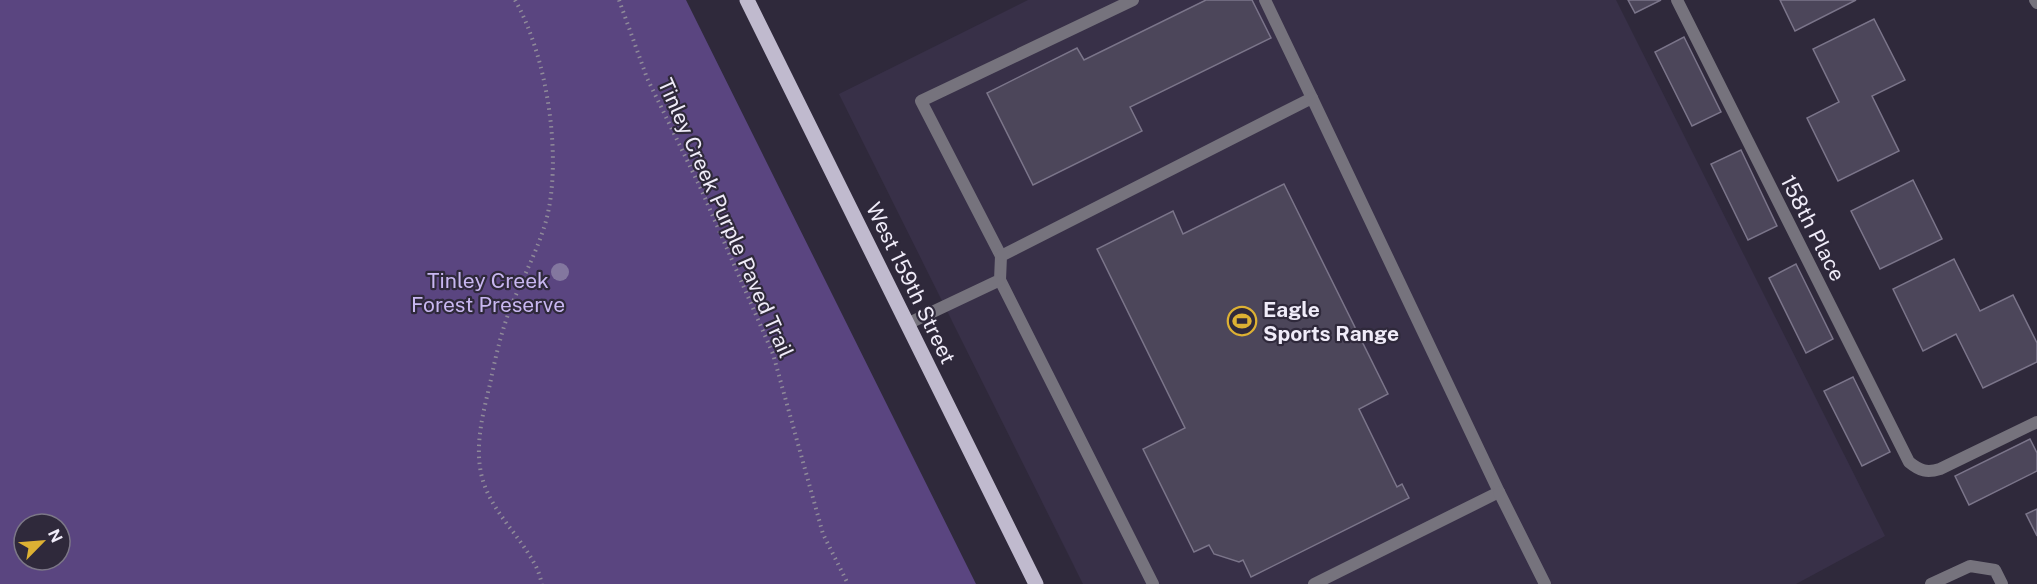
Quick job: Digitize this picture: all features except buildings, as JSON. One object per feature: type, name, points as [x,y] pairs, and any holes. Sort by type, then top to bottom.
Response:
[{"type":"main road","name":"West 159th Street","points":[[747,0],[1036,584]]},
{"type":"street","points":[[1133,0],[921,101],[1001,256],[1000,280],[1152,584]]},
{"type":"street","points":[[1265,0],[1545,584]]},
{"type":"street","name":"158th Place","points":[[1677,0],[1910,462],[1918,469],[1929,473],[1940,470],[2037,422]]},
{"type":"street","points":[[1001,256],[1312,98]]},
{"type":"street","points":[[908,324],[1000,280]]},
{"type":"street","points":[[1314,584],[1499,492]]},
{"type":"street","points":[[1931,584],[1970,566],[1995,570],[2002,584]]},
{"type":"path","points":[[515,0],[524,17],[543,78],[551,126],[553,184],[547,218],[539,244],[509,311],[496,355],[479,443],[481,474],[487,491],[496,508],[535,564],[542,584]]},
{"type":"path","name":"Tinley Creek Purple Paved Trail","points":[[619,0],[647,78],[701,189],[773,354],[823,534],[848,584]]},
{"type":"shaded area","points":[[1028,0],[1616,0],[1885,536],[1796,584],[1083,584],[839,94]]},
{"type":"green space","name":"Tinley Creek Forest Preserve","points":[[0,0],[686,0],[976,584],[0,584]]},
{"type":"place","name":"Eagle Sports Range","points":[[1242,321]]}]
